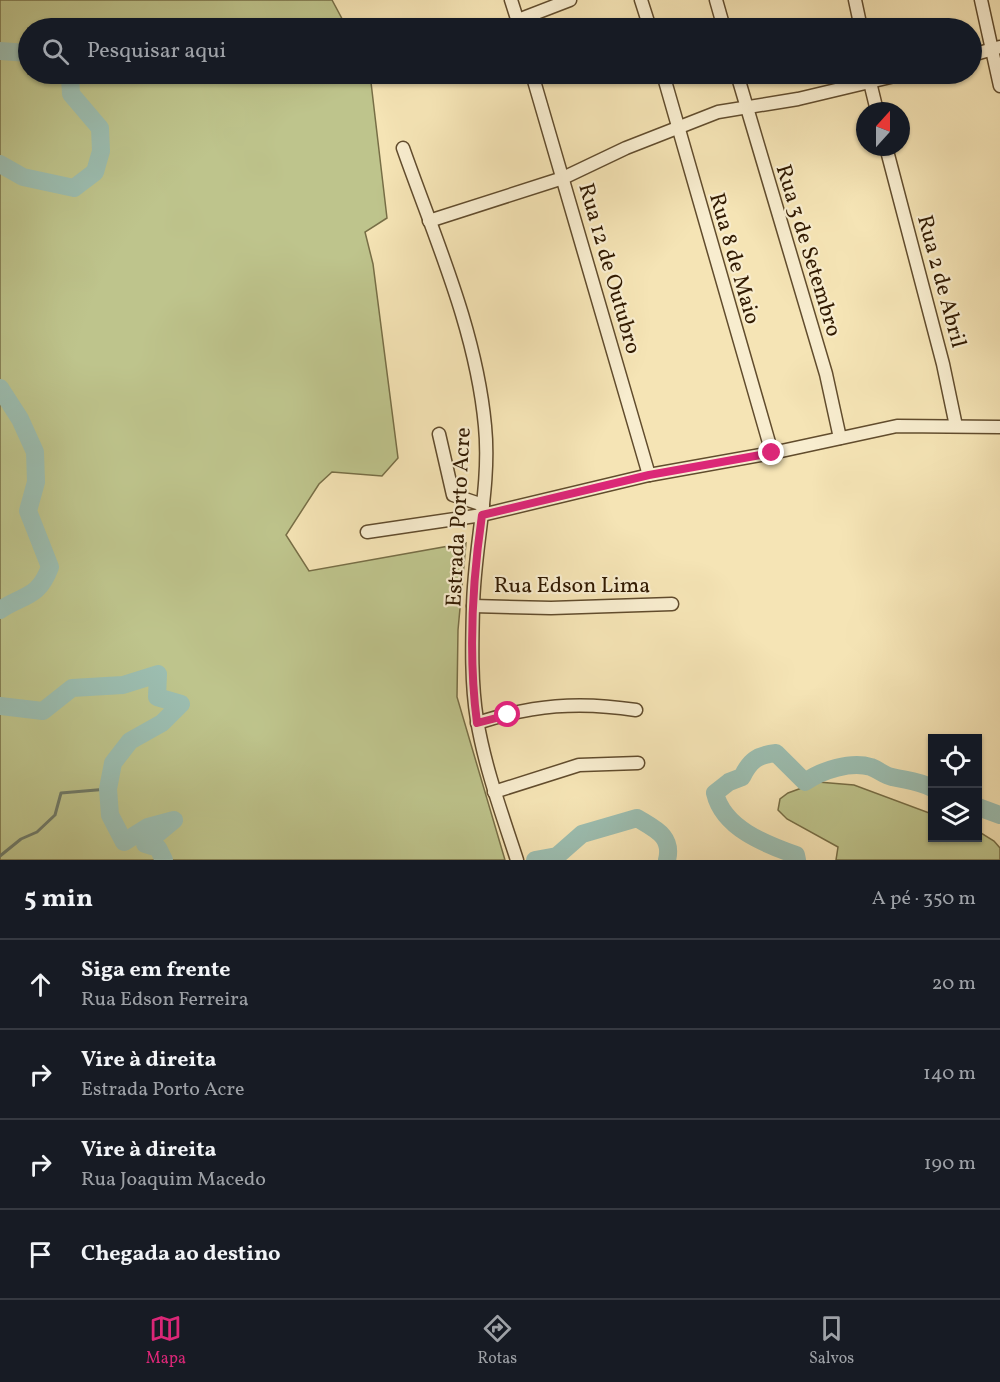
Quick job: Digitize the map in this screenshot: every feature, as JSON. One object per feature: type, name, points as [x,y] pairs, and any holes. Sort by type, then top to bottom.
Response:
[{"type":"street","points":[[511,0],[517,18]]},
{"type":"street","points":[[532,18],[570,0]]},
{"type":"street","points":[[641,0],[647,18]]},
{"type":"street","points":[[716,0],[721,18]]},
{"type":"street","points":[[855,0],[859,18]]},
{"type":"street","points":[[981,0],[996,48],[1000,86]]},
{"type":"street","name":"Rua 12 de Outubro","points":[[535,84],[649,475]]},
{"type":"street","name":"Rua 8 de Maio","points":[[666,84],[772,453]]},
{"type":"street","name":"Rua 3 de Setembro","points":[[740,84],[826,374],[840,438]]},
{"type":"street","points":[[429,222],[563,178],[626,148],[718,112],[798,99],[849,84]]},
{"type":"street","points":[[870,84],[875,102]]},
{"type":"street","name":"Estrada Porto Acre","points":[[403,148],[466,327],[481,389],[486,460],[472,606],[472,671],[477,723],[494,792],[517,860]]},
{"type":"street","name":"Rua 2 de Abril","points":[[888,156],[943,364],[956,426]]},
{"type":"street","points":[[367,532],[649,475],[772,453],[897,426],[1000,428]]},
{"type":"street","points":[[439,434],[453,495],[482,510]]},
{"type":"street","name":"Rua Edson Lima","points":[[472,606],[551,608],[672,604]]},
{"type":"street","points":[[477,723],[525,710],[567,704],[636,710]]},
{"type":"street","points":[[494,792],[579,765],[638,763]]},
{"type":"green space","points":[[0,0],[332,0],[342,18],[18,18],[18,84],[371,84],[387,218],[365,232],[373,264],[398,458],[382,476],[332,472],[319,484],[286,535],[309,571],[466,543],[458,630],[457,697],[505,860],[0,860]]},
{"type":"green space","points":[[818,782],[854,785],[928,813],[928,842],[982,842],[982,834],[1000,848],[1000,860],[836,860],[838,847],[787,819],[778,810],[780,799],[788,793]]},
{"type":"waterway","points":[[0,51],[18,52]]},
{"type":"waterway","points":[[0,164],[23,177],[74,188],[95,172],[101,151],[100,128],[71,94],[70,84]]},
{"type":"waterway","points":[[0,388],[20,419],[35,452],[36,482],[28,511],[50,567],[35,590],[0,610]]},
{"type":"waterway","points":[[0,706],[43,711],[72,688],[123,685],[158,674],[157,697],[181,704],[162,723],[130,741],[113,763],[108,789],[110,815],[124,842],[148,827],[174,820],[145,844],[158,848],[164,860]]},
{"type":"waterway","points":[[797,860],[796,855],[771,846],[736,825],[727,816],[715,793],[729,782],[742,777],[748,766],[759,757],[776,753],[805,782],[837,768],[863,765],[889,776],[928,786]]},
{"type":"waterway","points":[[0,856],[21,839],[37,832],[55,815],[61,793],[108,789]]},
{"type":"waterway","points":[[982,808],[1000,815]]},
{"type":"waterway","points":[[535,860],[557,856],[582,834],[637,818],[656,830],[665,839],[667,860]]},
{"type":"route","points":[[508,715],[477,723],[474,702],[472,606],[482,515],[649,475],[772,453]]}]
